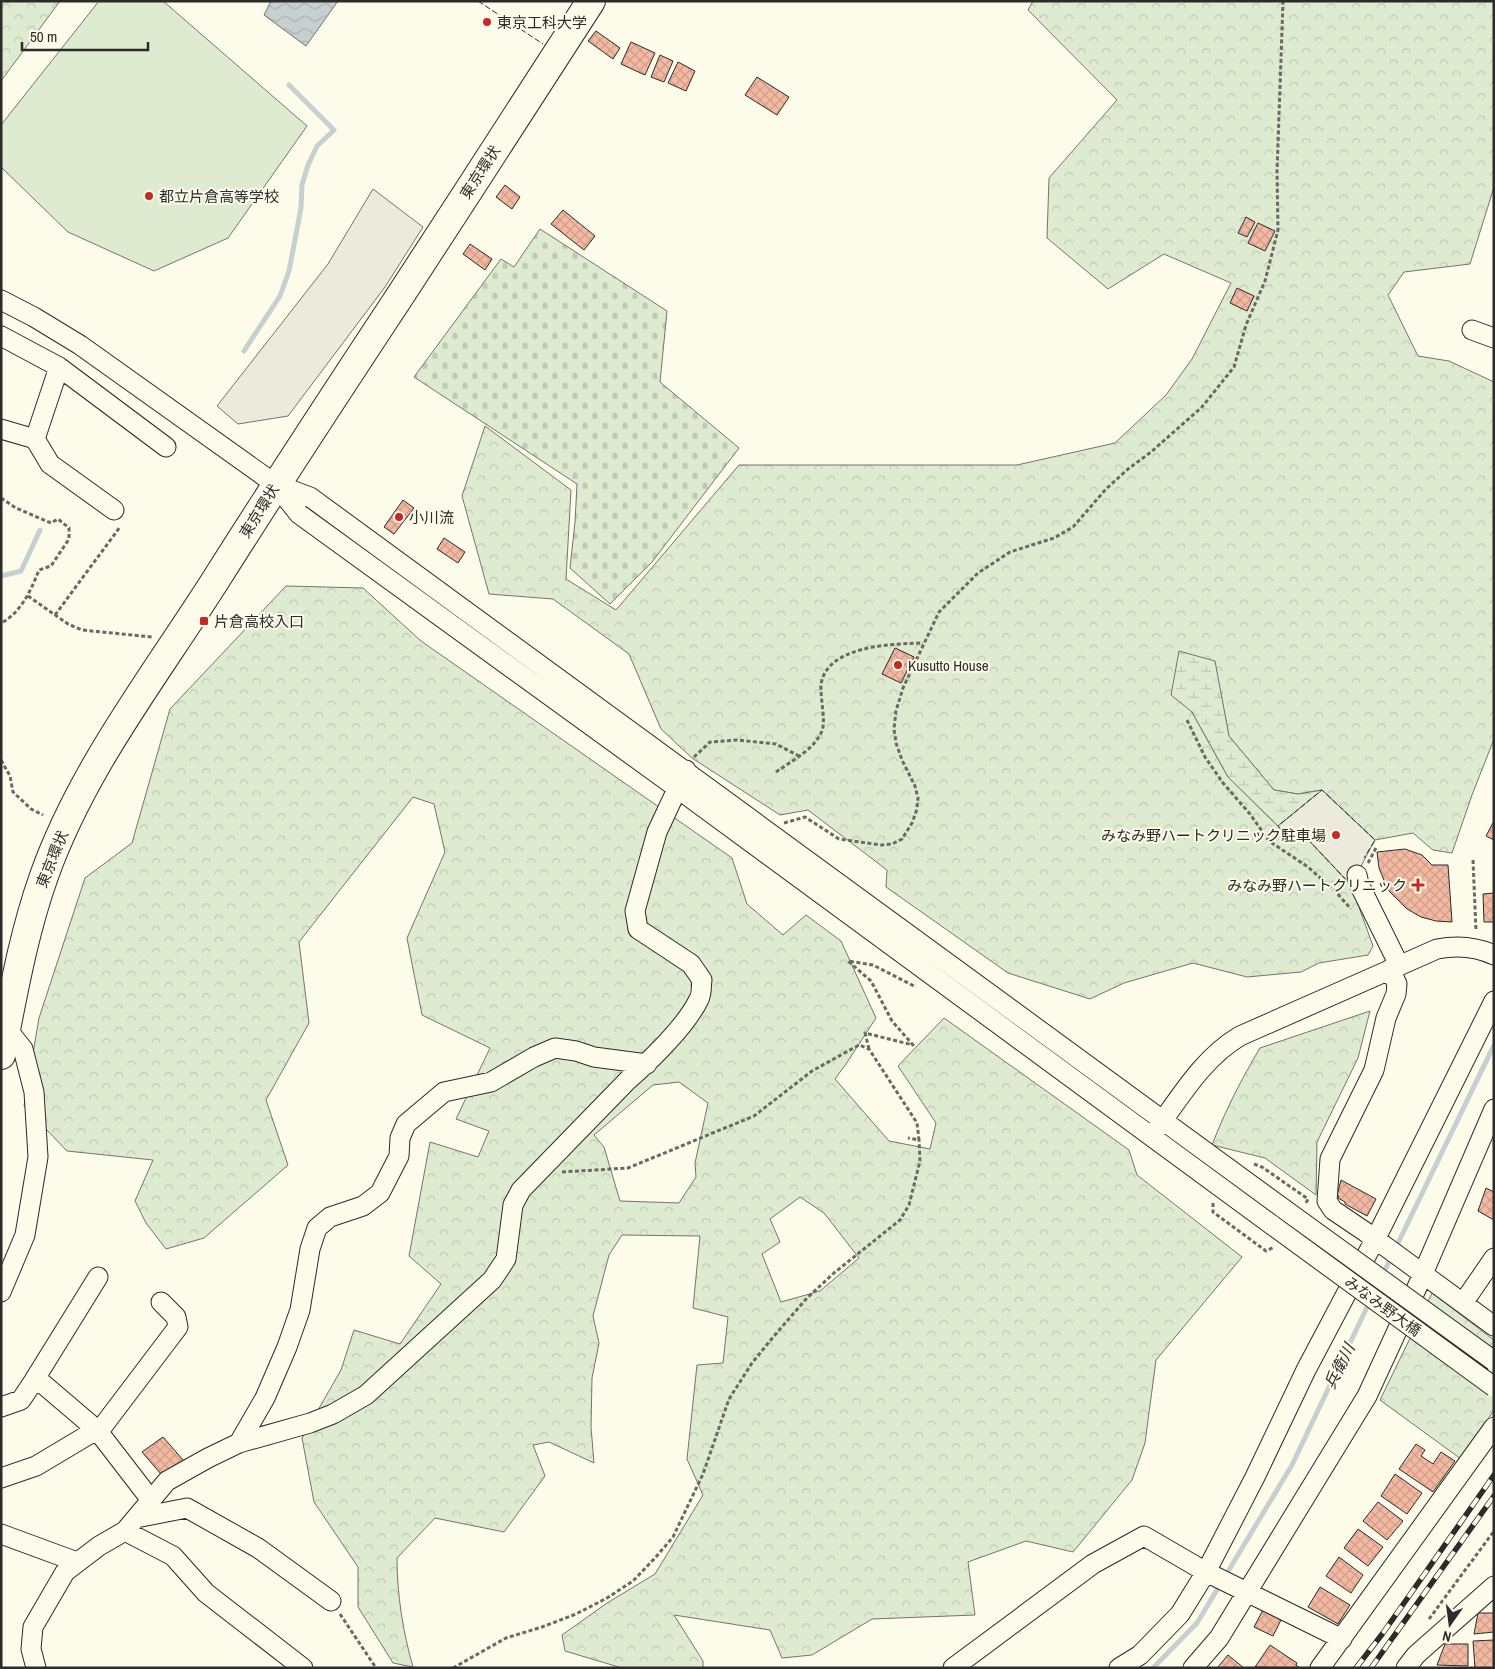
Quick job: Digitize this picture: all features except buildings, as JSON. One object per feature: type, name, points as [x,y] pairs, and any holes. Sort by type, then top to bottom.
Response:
[{"type":"highway","name":"東京環状","points":[[1,1055],[12,993],[28,928],[44,875],[77,800],[111,739],[178,640],[276,484],[399,298],[590,1]]},
{"type":"street","points":[[1,300],[34,317],[80,346],[276,484]]},
{"type":"street","points":[[1472,330],[1494,338]]},
{"type":"street","points":[[1,336],[59,367],[166,447]]},
{"type":"street","points":[[35,439],[59,367]]},
{"type":"street","points":[[1,429],[35,439],[50,464],[118,514]]},
{"type":"street","name":"みなみ野大橋","points":[[276,484],[310,496],[1284,1209],[1494,1360]]},
{"type":"street","name":"みなみ野大橋","points":[[276,484],[299,514],[677,788],[1494,1387]]},
{"type":"street","points":[[36,1668],[31,1649],[33,1627],[65,1572],[130,1525],[167,1481],[240,1443],[310,1423],[333,1414],[366,1395],[492,1280],[506,1259],[513,1206],[521,1190],[628,1080],[647,1064],[681,1026],[700,998],[702,980],[691,964],[638,929],[635,911],[657,832],[686,770]]},
{"type":"street","points":[[1358,875],[1359,884],[1394,967],[1397,984],[1396,994],[1386,1018],[1376,1063],[1328,1164],[1327,1201],[1330,1207],[1494,1326]]},
{"type":"street","points":[[1151,1136],[1202,1067],[1224,1045],[1240,1036],[1394,967],[1444,948],[1477,948],[1494,955]]},
{"type":"street","points":[[1119,1668],[1140,1655],[1180,1614],[1209,1573],[1306,1370],[1378,1241],[1494,1001]]},
{"type":"street","points":[[1,1292],[25,1235],[38,1156],[34,1092],[23,1049],[7,1028]]},
{"type":"street","points":[[240,1443],[265,1398],[294,1328],[300,1310],[310,1249],[317,1228],[330,1217],[363,1206],[380,1193],[399,1156],[400,1138],[406,1124],[444,1092],[491,1082],[534,1057],[555,1048],[576,1050],[594,1057],[647,1064]]},
{"type":"street","points":[[1193,1668],[1219,1638],[1241,1589],[1367,1396],[1494,1110]]},
{"type":"street","points":[[1463,1303],[1494,1258]]},
{"type":"street","points":[[1,1407],[21,1400],[98,1277]]},
{"type":"street","points":[[1,1478],[36,1466],[103,1426],[178,1327],[176,1317],[161,1302]]},
{"type":"street","points":[[33,1382],[43,1384],[97,1430],[151,1500]]},
{"type":"street","points":[[1320,1668],[1494,1427]]},
{"type":"street","points":[[130,1525],[187,1508],[258,1548],[331,1601]]},
{"type":"street","points":[[130,1525],[173,1556],[206,1593],[303,1668]]},
{"type":"street","points":[[1,1534],[77,1562]]},
{"type":"street","points":[[953,1668],[1093,1564],[1144,1536],[1209,1573],[1342,1639]]},
{"type":"street","points":[[1410,1667],[1416,1655],[1494,1586]]},
{"type":"path","points":[[781,824],[805,817],[839,838],[881,845],[892,844],[902,839],[912,823],[917,809],[918,798],[915,786],[896,743],[894,728],[896,711],[902,688],[939,612],[978,573],[1010,552],[1054,538],[1073,527],[1106,489],[1202,407],[1234,367],[1246,324],[1264,282],[1278,230],[1277,163],[1283,1]]},
{"type":"path","points":[[1,498],[16,508],[51,523],[58,520],[69,528],[69,538],[51,566],[39,570],[28,596],[9,619],[1,623]]},
{"type":"path","points":[[55,615],[106,548],[120,526],[118,514]]},
{"type":"path","points":[[28,596],[68,624],[82,630],[160,638]]},
{"type":"path","points":[[776,772],[811,747],[822,731],[821,685],[827,669],[844,657],[869,647],[923,643]]},
{"type":"path","points":[[1187,720],[1205,757],[1269,841],[1308,868],[1336,892],[1353,912]]},
{"type":"path","points":[[710,742],[737,740],[776,744],[799,756]]},
{"type":"path","points":[[1,760],[10,776],[13,792],[31,809],[43,815]]},
{"type":"path","points":[[1473,860],[1476,932]]},
{"type":"path","points":[[453,1668],[506,1638],[542,1628],[576,1614],[607,1598],[633,1581],[673,1537],[703,1474],[729,1399],[752,1363],[807,1298],[834,1273],[900,1220],[910,1205],[920,1161],[917,1123],[869,1049],[864,1033],[913,1045],[892,1021],[870,981],[848,961],[873,965],[922,989]]},
{"type":"path","points":[[542,1168],[564,1173],[628,1168],[754,1116],[812,1071],[859,1045],[869,1049]]},
{"type":"path","points":[[908,1138],[919,1140]]},
{"type":"path","points":[[1213,1201],[1213,1212],[1258,1246],[1266,1251],[1274,1246]]},
{"type":"path","points":[[1428,1619],[1494,1531]]},
{"type":"path","points":[[331,1601],[376,1668]]},
{"type":"green space","points":[[1,1],[60,1],[1,81]]},
{"type":"green space","points":[[99,1],[163,1],[307,126],[228,238],[154,271],[68,232],[1,167],[1,125]]},
{"type":"green space","points":[[1033,1],[1494,1],[1494,187],[1470,264],[1404,272],[1388,295],[1418,356],[1449,361],[1494,382],[1494,739],[1452,853],[1433,850],[1413,833],[1375,840],[1322,790],[1298,794],[1274,790],[1229,736],[1214,661],[1192,712],[1228,777],[1290,838],[1300,831],[1351,885],[1373,946],[1368,955],[1319,963],[1301,972],[1247,977],[1193,963],[1124,983],[1090,999],[1008,973],[886,887],[887,870],[808,810],[780,815],[692,758],[661,729],[629,654],[553,599],[489,594],[462,496],[485,426],[571,490],[566,579],[616,610],[739,465],[1017,465],[1115,443],[1166,395],[1192,359],[1231,283],[1164,254],[1108,289],[1047,238],[1049,178],[1117,100],[1028,10]]},
{"type":"green space","points":[[540,229],[667,311],[660,382],[739,448],[652,562],[610,604],[570,568],[577,484],[414,377],[501,259],[514,267]]},
{"type":"green space","points":[[286,586],[363,588],[421,641],[732,858],[747,904],[783,935],[806,915],[841,941],[876,1018],[835,1079],[889,1141],[930,1149],[936,1123],[898,1066],[944,1018],[1129,1150],[1137,1175],[1242,1257],[1156,1360],[1145,1443],[1132,1480],[1073,1552],[1026,1541],[968,1562],[975,1615],[872,1619],[812,1655],[782,1658],[770,1630],[674,1615],[703,1661],[703,1668],[622,1668],[565,1651],[562,1635],[607,1603],[655,1574],[703,1495],[687,1459],[697,1365],[723,1363],[728,1317],[693,1308],[700,1236],[622,1235],[609,1255],[593,1316],[599,1343],[592,1378],[591,1427],[594,1463],[549,1442],[533,1445],[545,1476],[504,1532],[435,1518],[397,1558],[401,1613],[413,1667],[393,1663],[358,1607],[358,1567],[314,1502],[302,1438],[341,1370],[354,1330],[400,1344],[441,1284],[409,1256],[430,1142],[478,1157],[489,1131],[456,1119],[490,1048],[422,1015],[407,938],[445,852],[434,804],[413,797],[299,942],[309,1023],[266,1100],[288,1165],[204,1238],[166,1249],[146,1223],[135,1201],[153,1160],[67,1151],[24,1106],[39,1018],[85,878],[132,843],[170,709]],"holes":[[[679,1082],[708,1103],[695,1163],[696,1177],[679,1203],[620,1201],[604,1147],[594,1135],[653,1085]],[[800,1197],[824,1213],[859,1258],[820,1291],[781,1302],[762,1254],[780,1242],[770,1219]]]},
{"type":"green space","points":[[1179,651],[1215,661],[1229,736],[1274,790],[1298,794],[1322,790],[1278,826],[1228,777],[1192,712],[1171,695]]},
{"type":"green space","points":[[1370,1011],[1358,1058],[1317,1142],[1316,1195],[1265,1158],[1212,1145],[1222,1120],[1260,1048]]},
{"type":"green space","points":[[1432,1293],[1494,1340],[1494,1410],[1461,1459],[1380,1400]]},
{"type":"shaded area","points":[[373,189],[423,227],[385,287],[288,416],[238,424],[217,406],[328,264]]},
{"type":"shaded area","name":"みなみ野ハートクリニック駐車場","points":[[1322,790],[1375,840],[1351,885],[1300,831],[1290,839],[1278,826]]},
{"type":"water","points":[[271,1],[338,1],[306,46],[264,15]]},
{"type":"waterway","points":[[244,351],[280,296],[289,271],[301,208],[302,185],[308,165],[317,146],[334,130],[289,85]]},
{"type":"waterway","points":[[1,576],[21,571],[40,530]]},
{"type":"waterway","name":"兵衛川","points":[[1383,1274],[1494,1045]]},
{"type":"waterway","name":"兵衛川","points":[[1153,1668],[1197,1623],[1292,1465],[1379,1282]]},
{"type":"railway","points":[[1356,1668],[1383,1633],[1494,1475]]},
{"type":"railway","points":[[1371,1668],[1494,1496]]},
{"type":"fence","points":[[478,1],[543,44]]},
{"type":"fence","points":[[1353,884],[1351,885],[1300,831],[1290,839],[1278,826],[1322,790],[1375,840],[1364,858]]},
{"type":"place","name":"東京工科大学","points":[[487,22]]},
{"type":"place","name":"都立片倉高等学校","points":[[149,196]]},
{"type":"place","name":"小川流","points":[[399,517]]},
{"type":"place","name":"片倉高校入口","points":[[204,621]]},
{"type":"place","name":"Kusutto House","points":[[898,665]]},
{"type":"place","name":"みなみ野ハートクリニック駐車場","points":[[1336,835]]},
{"type":"place","name":"みなみ野ハートクリニック","points":[[1418,885]]}]
